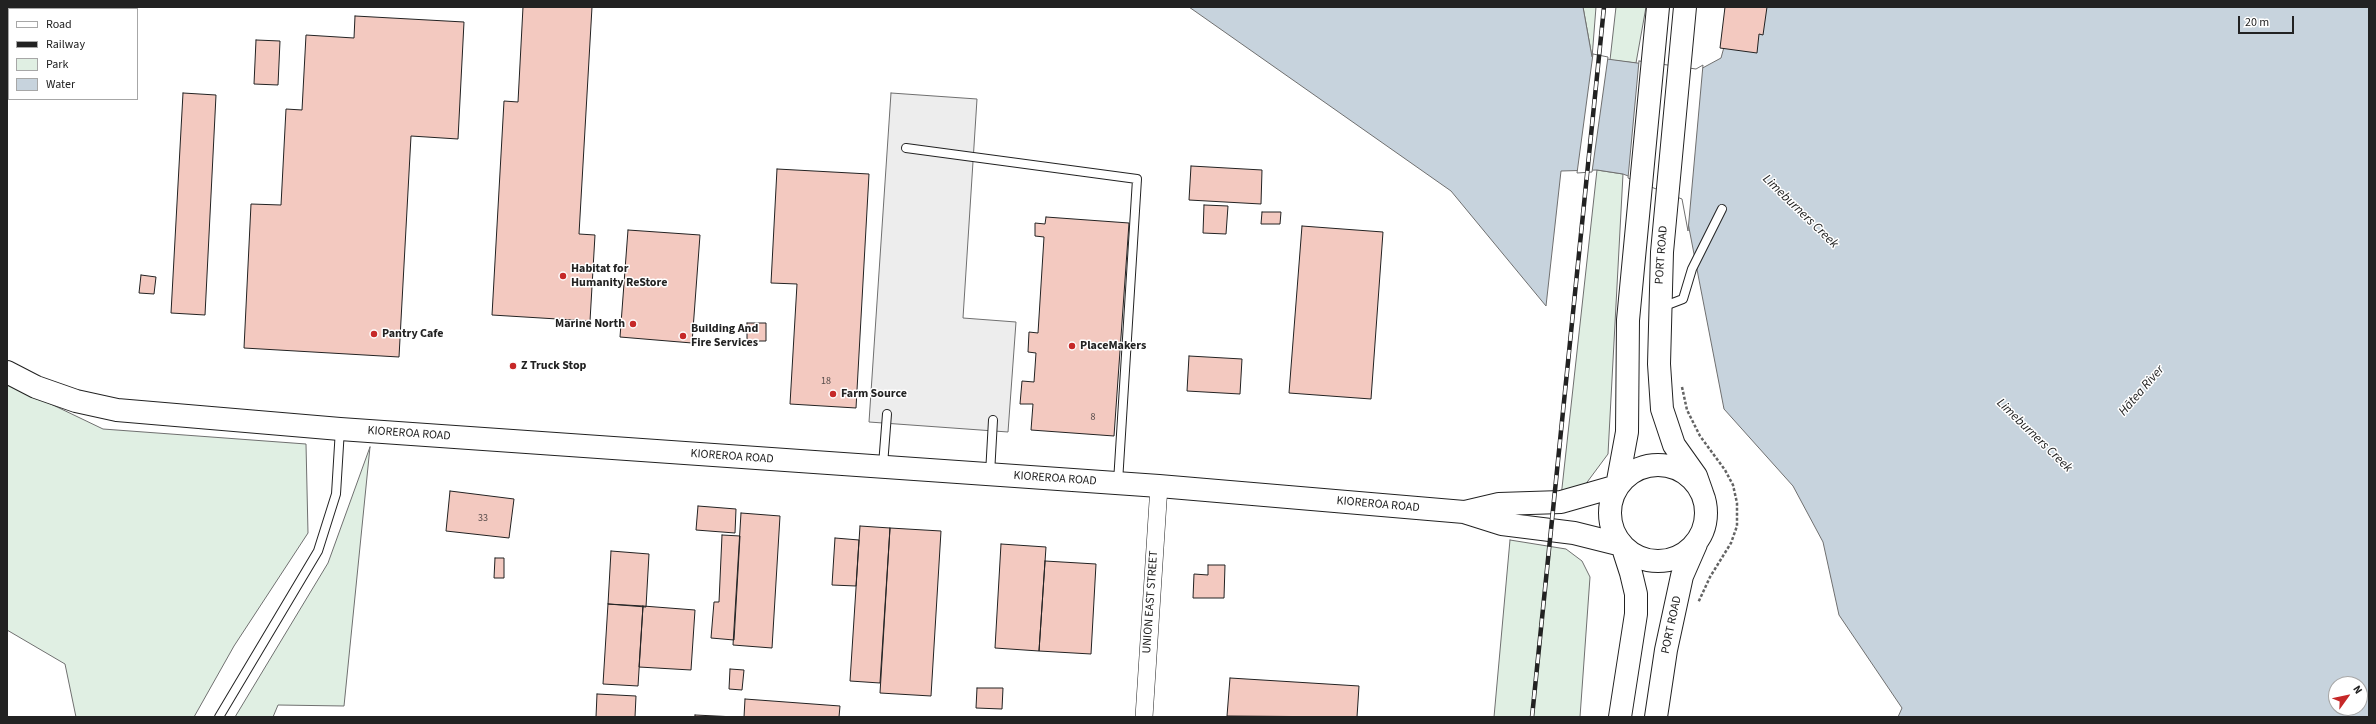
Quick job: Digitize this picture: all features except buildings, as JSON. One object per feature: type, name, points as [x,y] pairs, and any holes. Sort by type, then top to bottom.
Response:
[{"type":"main road","name":"PORT ROAD","points":[[1620,717],[1636,614],[1636,594],[1622,545],[1614,532],[1610,517],[1611,501],[1617,486],[1627,432],[1628,320],[1658,7]]},
{"type":"main road","name":"PORT ROAD","points":[[1656,717],[1666,650],[1682,576],[1705,522],[1706,507],[1696,476],[1674,445],[1662,409],[1658,364],[1662,252],[1685,7]]},
{"type":"main road","name":"KIOREROA ROAD","points":[[7,372],[36,387],[69,399],[117,410],[340,429],[882,468],[1159,486],[1464,512],[1502,524],[1574,534],[1622,545]]},
{"type":"main road","name":"PORT ROAD","points":[[1617,486],[1627,475],[1640,468],[1654,464],[1669,465],[1682,471],[1694,481],[1702,493]]},
{"type":"main road","name":"KIOREROA ROAD","points":[[1464,512],[1500,504],[1561,502],[1617,486]]},
{"type":"main road","name":"PORT ROAD","points":[[1622,545],[1634,555],[1648,560],[1664,561],[1678,557],[1691,548],[1700,536]]},
{"type":"street","name":"UNION EAST STREET","points":[[1144,717],[1159,486]]},
{"type":"lane","points":[[906,148],[958,153],[1137,178],[1118,484]]},
{"type":"lane","points":[[1659,308],[1683,299],[1692,269],[1722,209]]},
{"type":"lane","points":[[882,468],[887,414]]},
{"type":"lane","points":[[990,475],[993,420]]},
{"type":"lane","points":[[219,717],[318,551],[336,494],[340,429]]},
{"type":"green space","points":[[1583,7],[1596,7],[1592,58],[1592,57]]},
{"type":"green space","points":[[1616,7],[1646,7],[1636,63],[1610,60]]},
{"type":"green space","points":[[1597,170],[1623,174],[1608,454],[1585,485],[1561,497]]},
{"type":"green space","points":[[7,383],[103,429],[306,444],[308,533],[234,646],[194,717],[76,717],[65,664],[7,630]]},
{"type":"green space","points":[[370,447],[344,706],[278,705],[273,717],[235,717],[328,563]]},
{"type":"green space","points":[[1510,540],[1566,549],[1582,561],[1590,577],[1580,717],[1494,717]]},
{"type":"shaded area","points":[[891,93],[977,99],[963,318],[1016,322],[1008,432],[869,422]]},
{"type":"water","points":[[1189,7],[1583,7],[1592,57],[1697,71],[1721,58],[1735,7],[2369,7],[2369,717],[1898,717],[1902,708],[1839,615],[1823,542],[1793,486],[1724,409],[1683,197],[1623,174],[1597,170],[1561,171],[1546,306],[1451,191]]},
{"type":"pier","points":[[1593,54],[1608,57],[1592,172],[1577,173]]},
{"type":"pier","points":[[1639,61],[1696,69],[1703,65],[1688,231],[1682,199],[1628,178]]},
{"type":"railway","points":[[1532,717],[1604,7]]},
{"type":"place","name":"Habitat for Humanity ReStore","points":[[563,276]]},
{"type":"place","name":"Marine North","points":[[633,324]]},
{"type":"place","name":"Pantry Cafe","points":[[374,334]]},
{"type":"place","name":"Building And Fire Services","points":[[683,336]]},
{"type":"place","name":"PlaceMakers","points":[[1072,346]]},
{"type":"place","name":"Z Truck Stop","points":[[513,366]]},
{"type":"place","name":"Farm Source","points":[[833,394]]},
{"type":"water label","name":"Limeburners Creek","points":[[1800,212]]},
{"type":"water label","name":"Hātea River","points":[[2142,391]]},
{"type":"water label","name":"Limeburners Creek","points":[[2034,436]]}]
